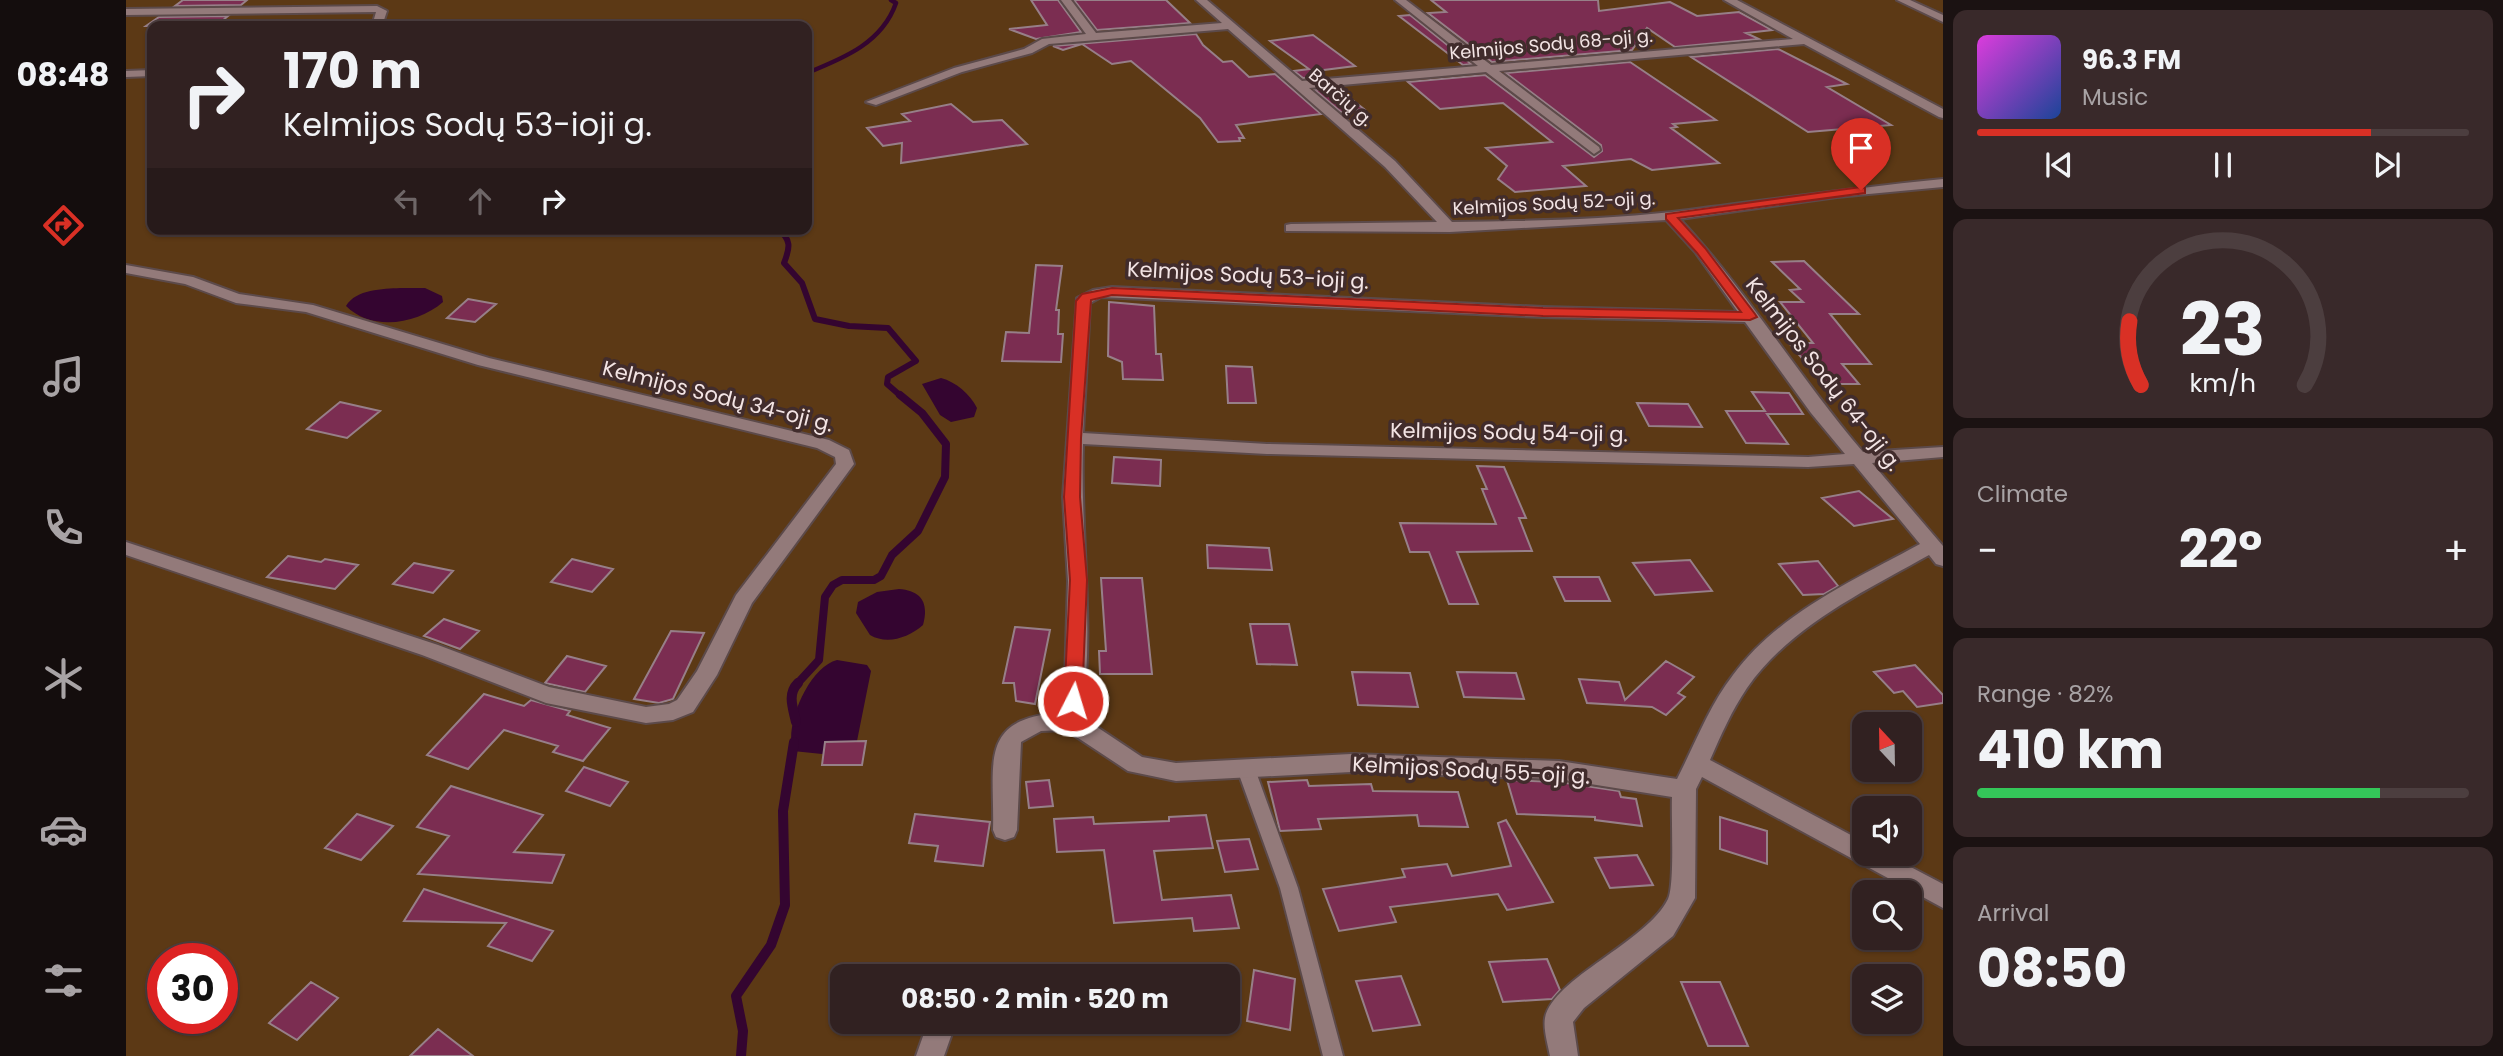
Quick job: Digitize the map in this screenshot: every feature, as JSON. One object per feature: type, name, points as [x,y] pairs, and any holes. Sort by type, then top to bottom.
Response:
[{"type":"street","points":[[1066,0],[1093,36]]},
{"type":"street","name":"Barčių g.","points":[[1201,0],[1390,164],[1450,228]]},
{"type":"street","points":[[1402,0],[1594,150]]},
{"type":"street","points":[[1729,0],[1943,114]]},
{"type":"street","points":[[1902,0],[1943,19]]},
{"type":"street","points":[[126,12],[377,9],[382,11],[379,21]]},
{"type":"street","points":[[873,102],[958,70],[1028,51],[1046,41],[1231,26]]},
{"type":"street","name":"Kelmijos Sodų 68-oji g.","points":[[1301,85],[1804,41]]},
{"type":"street","points":[[126,74],[147,73]]},
{"type":"street","name":"Kelmijos Sodų 52-oji g.","points":[[1291,228],[1450,228],[1670,216],[1837,193],[1943,183]]},
{"type":"street","name":"Kelmijos Sodų 64-oji g.","points":[[1670,216],[1701,250],[1817,409],[1937,553]]},
{"type":"street","name":"Kelmijos Sodų 34-oji g.","points":[[126,270],[188,280],[236,298],[308,308],[484,362],[823,444],[843,454],[845,464],[743,600],[706,675],[685,706],[660,715],[646,715],[546,695],[430,650],[126,548]]},
{"type":"street","name":"Kelmijos Sodų 53-ioji g.","points":[[1070,721],[1076,682],[1078,580],[1072,497],[1083,301],[1098,293],[1543,312],[1750,317]]},
{"type":"street","name":"Kelmijos Sodų 54-oji g.","points":[[1074,438],[1267,449],[1808,462],[1943,452]]},
{"type":"street","points":[[1564,1056],[1559,1019],[1574,999],[1664,928],[1682,898],[1684,789],[1741,681],[1771,647],[1839,599],[1937,553]]},
{"type":"street","points":[[1005,830],[1007,746],[1012,736],[1039,723],[1070,721]]},
{"type":"street","name":"Kelmijos Sodų 55-oji g.","points":[[1070,721],[1136,765],[1175,772],[1351,763],[1559,769],[1684,789]]},
{"type":"street","points":[[1697,764],[1943,897]]},
{"type":"street","points":[[929,1056],[937,1034]]},
{"type":"lane","points":[[1246,769],[1289,888],[1333,1056]]},
{"type":"shaded area","points":[[126,0],[1943,0],[1943,1056],[126,1056]]},
{"type":"shaded area","points":[[425,288],[442,296],[443,302],[421,316],[395,322],[369,319],[346,306],[350,300],[363,293]]},
{"type":"shaded area","points":[[941,378],[962,389],[971,398],[977,408],[974,417],[951,422],[940,415],[922,384]]},
{"type":"shaded area","points":[[899,589],[913,592],[922,600],[925,610],[923,625],[897,639],[870,635],[856,613],[858,602],[877,592]]},
{"type":"shaded area","points":[[837,660],[867,665],[871,671],[856,746],[822,754],[793,751],[792,727],[801,698],[817,674]]},
{"type":"building","points":[[183,0],[247,0],[241,5],[175,6]]},
{"type":"building","points":[[1031,0],[1058,0],[1081,32],[1036,39],[1009,29],[1047,25]]},
{"type":"building","points":[[1074,0],[1166,0],[1190,23],[1097,30]]},
{"type":"building","points":[[1431,0],[1598,0],[1599,11],[1670,2],[1697,16],[1739,12],[1772,30],[1746,33],[1759,39],[1675,47],[1647,28],[1632,50],[1492,62],[1428,13],[1446,12]]},
{"type":"building","points":[[1410,15],[1471,64],[1463,65],[1399,16]]},
{"type":"building","points":[[228,16],[222,21],[153,21],[159,17]]},
{"type":"building","points":[[1196,34],[1203,45],[1223,62],[1232,61],[1249,77],[1275,74],[1321,114],[1236,125],[1244,138],[1239,138],[1240,141],[1218,142],[1200,118],[1131,61],[1112,64],[1082,44],[1063,50],[1053,46]]},
{"type":"building","points":[[1313,35],[1355,66],[1316,71],[1323,77],[1303,78],[1294,71],[1309,69],[1270,41]]},
{"type":"building","points":[[1778,49],[1847,84],[1827,87],[1891,125],[1808,132],[1691,57]]},
{"type":"building","points":[[1630,62],[1716,120],[1673,124],[1677,127],[1671,128],[1719,163],[1652,170],[1631,159],[1563,166],[1586,186],[1515,192],[1498,179],[1507,166],[1486,148],[1552,142],[1503,103],[1440,109],[1408,82],[1485,75],[1594,157],[1602,151],[1601,145],[1506,73]]},
{"type":"building","points":[[1337,88],[1364,109],[1341,112],[1315,90]]},
{"type":"building","points":[[951,104],[973,122],[1002,120],[1027,144],[901,163],[902,143],[883,146],[867,128],[910,121],[902,114]]},
{"type":"building","points":[[1804,261],[1859,314],[1830,314],[1871,364],[1842,364],[1859,384],[1824,384],[1789,343],[1813,343],[1780,302],[1803,302],[1790,290],[1800,289],[1772,262]]},
{"type":"building","points":[[1036,265],[1062,266],[1056,310],[1059,310],[1058,334],[1063,334],[1061,362],[1002,361],[1006,332],[1029,333]]},
{"type":"building","points":[[468,299],[496,304],[475,322],[447,318]]},
{"type":"building","points":[[1109,302],[1154,306],[1156,354],[1161,354],[1163,380],[1123,379],[1122,362],[1108,356]]},
{"type":"building","points":[[1226,366],[1252,367],[1256,403],[1228,403]]},
{"type":"building","points":[[1752,392],[1789,393],[1803,414],[1767,414],[1788,444],[1746,443],[1726,411],[1765,411]]},
{"type":"building","points":[[340,402],[380,411],[347,438],[307,429]]},
{"type":"building","points":[[1637,403],[1688,404],[1702,427],[1649,426]]},
{"type":"building","points":[[1114,457],[1161,460],[1160,486],[1112,483]]},
{"type":"building","points":[[1477,466],[1504,467],[1526,518],[1519,518],[1532,551],[1457,552],[1478,604],[1449,604],[1429,552],[1410,552],[1400,523],[1496,524],[1482,489],[1487,489]]},
{"type":"building","points":[[1859,491],[1893,519],[1854,526],[1822,498]]},
{"type":"building","points":[[1207,545],[1269,548],[1272,570],[1208,568]]},
{"type":"building","points":[[288,556],[358,565],[335,589],[267,577]]},
{"type":"building","points":[[572,559],[613,569],[592,592],[551,582]]},
{"type":"building","points":[[1690,560],[1712,591],[1655,595],[1633,563]]},
{"type":"building","points":[[1818,561],[1838,586],[1824,594],[1803,595],[1779,564]]},
{"type":"building","points":[[414,563],[453,571],[433,593],[393,584]]},
{"type":"building","points":[[1554,577],[1599,577],[1610,601],[1565,601]]},
{"type":"building","points":[[1101,578],[1142,578],[1152,674],[1100,674],[1099,651],[1106,651]]},
{"type":"building","points":[[444,619],[479,631],[460,649],[424,636]]},
{"type":"building","points":[[1250,624],[1289,624],[1297,665],[1257,664]]},
{"type":"building","points":[[1015,627],[1050,630],[1035,704],[1016,701],[1014,683],[1003,683]]},
{"type":"building","points":[[671,631],[704,633],[673,699],[659,703],[634,699]]},
{"type":"building","points":[[567,656],[606,666],[585,692],[545,683]]},
{"type":"building","points":[[1666,661],[1694,677],[1678,693],[1685,697],[1666,715],[1652,707],[1587,703],[1579,679],[1619,682],[1625,700]]},
{"type":"building","points":[[1915,665],[1943,695],[1943,703],[1917,707],[1903,691],[1894,693],[1874,672]]},
{"type":"building","points":[[1352,672],[1410,673],[1418,707],[1358,705]]},
{"type":"building","points":[[1457,672],[1516,673],[1524,699],[1464,697]]},
{"type":"building","points":[[484,694],[524,706],[531,700],[570,711],[567,715],[610,728],[583,761],[553,752],[558,746],[504,730],[468,769],[427,755]]},
{"type":"building","points":[[866,741],[862,765],[822,765],[825,742]]},
{"type":"building","points":[[584,767],[628,782],[610,806],[566,791]]},
{"type":"building","points":[[1049,780],[1053,806],[1029,808],[1026,782]]},
{"type":"building","points":[[1307,780],[1309,786],[1371,784],[1373,791],[1458,792],[1468,827],[1419,826],[1417,815],[1318,819],[1321,829],[1280,831],[1268,782]]},
{"type":"building","points":[[1507,780],[1559,782],[1619,791],[1621,797],[1636,799],[1642,826],[1595,820],[1595,817],[1517,814]]},
{"type":"building","points":[[451,786],[543,815],[514,852],[564,855],[552,883],[418,874],[449,836],[417,827]]},
{"type":"building","points":[[357,814],[393,826],[361,860],[325,848]]},
{"type":"building","points":[[915,814],[990,822],[983,866],[935,861],[938,846],[909,843]]},
{"type":"building","points":[[1206,815],[1213,848],[1154,851],[1162,900],[1231,895],[1239,928],[1194,931],[1192,918],[1114,923],[1104,850],[1057,852],[1054,819],[1093,817],[1094,824],[1169,821],[1169,817]]},
{"type":"building","points":[[1720,817],[1767,831],[1767,864],[1720,849]]},
{"type":"building","points":[[1506,820],[1553,902],[1507,910],[1498,894],[1390,907],[1396,922],[1339,931],[1323,889],[1405,877],[1402,869],[1447,864],[1452,876],[1511,866],[1498,823]]},
{"type":"building","points":[[1249,839],[1258,869],[1225,872],[1217,841]]},
{"type":"building","points":[[1637,855],[1653,885],[1610,888],[1595,858]]},
{"type":"building","points":[[424,889],[553,931],[532,961],[488,946],[506,923],[404,921]]},
{"type":"building","points":[[1547,959],[1560,990],[1552,999],[1503,1002],[1489,962]]},
{"type":"building","points":[[1254,970],[1295,979],[1290,1030],[1247,1021]]},
{"type":"building","points":[[1401,976],[1420,1025],[1373,1031],[1356,981]]},
{"type":"building","points":[[311,982],[338,998],[297,1040],[269,1023]]},
{"type":"building","points":[[1681,982],[1720,982],[1748,1046],[1708,1046]]},
{"type":"building","points":[[438,1029],[473,1056],[410,1056]]},
{"type":"waterway","points":[[812,71],[848,55],[871,39],[890,17],[896,3],[891,0]]},
{"type":"waterway","points":[[784,235],[788,244],[784,263],[802,283],[815,319],[849,326],[888,328],[916,361],[888,377],[887,384],[902,397]]},
{"type":"waterway","points":[[796,685],[819,660],[825,597],[833,585],[842,580],[874,580],[881,576],[892,555],[918,531],[945,477],[946,444],[922,413],[900,395]]},
{"type":"waterway","points":[[796,722],[792,696],[798,683]]},
{"type":"waterway","points":[[741,1056],[743,1031],[736,996],[771,945],[785,905],[783,811],[794,742]]},
{"type":"route","points":[[1073,701],[1076,682],[1078,580],[1072,497],[1074,438],[1083,301],[1087,297],[1112,292],[1543,312],[1750,317],[1701,250],[1670,216],[1861,190]]}]
